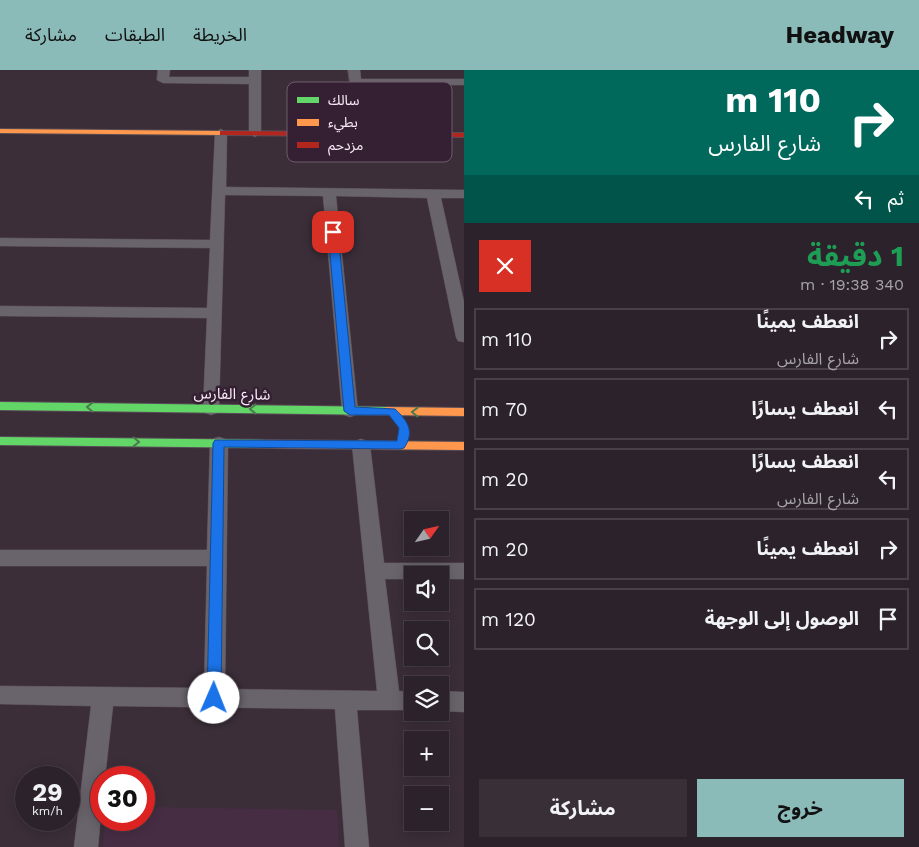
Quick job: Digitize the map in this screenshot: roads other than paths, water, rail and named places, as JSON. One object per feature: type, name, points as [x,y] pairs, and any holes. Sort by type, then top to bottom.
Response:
[{"type":"main road","points":[[0,131],[287,133]]},
{"type":"main road","name":"شارع الفارس","points":[[0,406],[391,411],[441,417],[464,412]]},
{"type":"main road","points":[[391,411],[402,422]]},
{"type":"main road","points":[[400,445],[405,434]]},
{"type":"main road","points":[[442,435],[458,446]]},
{"type":"main road","points":[[0,441],[458,446]]},
{"type":"street","points":[[164,70],[163,80],[255,76],[255,133]]},
{"type":"street","points":[[355,76],[464,82]]},
{"type":"street","points":[[211,409],[221,133]]},
{"type":"street","points":[[219,191],[464,194]]},
{"type":"street","points":[[329,192],[350,411]]},
{"type":"street","points":[[433,193],[464,337]]},
{"type":"street","points":[[0,242],[217,244]]},
{"type":"street","points":[[0,311],[214,313]]},
{"type":"street","points":[[214,698],[219,443]]},
{"type":"street","points":[[361,445],[389,700]]},
{"type":"street","points":[[0,558],[216,558]]},
{"type":"street","points":[[375,571],[464,571]]},
{"type":"street","points":[[0,695],[404,701]]},
{"type":"street","points":[[86,847],[103,696]]},
{"type":"street","points":[[345,700],[357,847]]},
{"type":"street","points":[[449,701],[464,702]]}]
